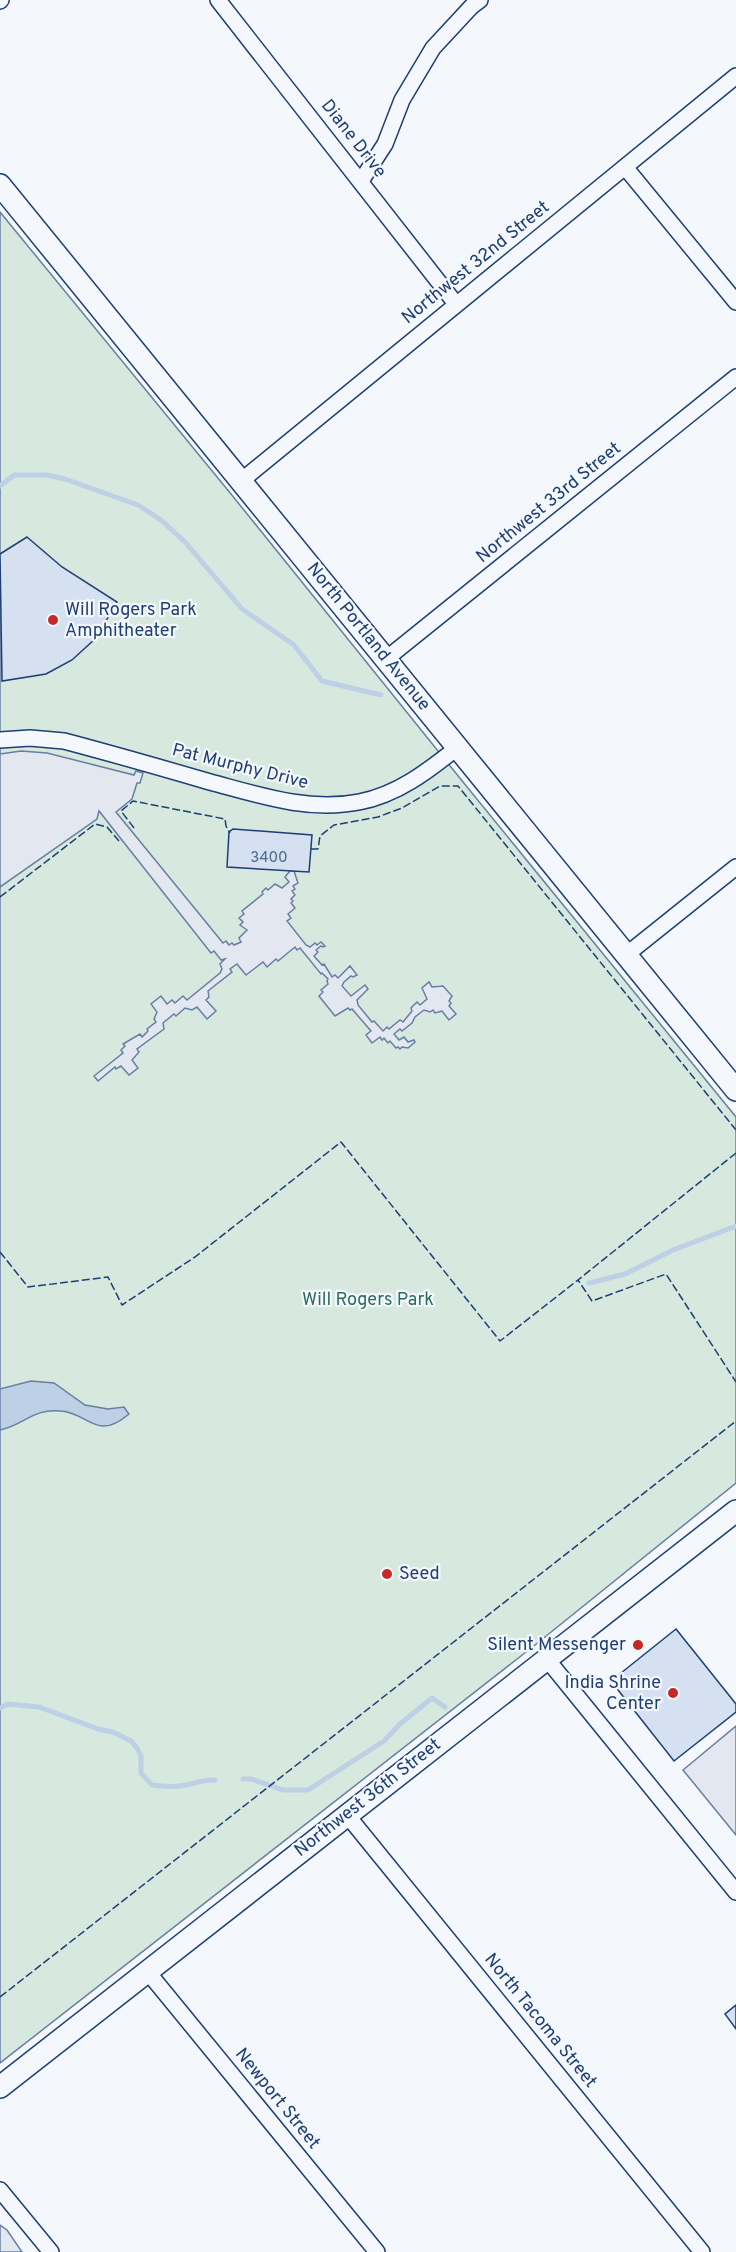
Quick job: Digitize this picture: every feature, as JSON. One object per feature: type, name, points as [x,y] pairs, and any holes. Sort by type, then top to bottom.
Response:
[{"type":"main road","name":"North Portland Avenue","points":[[0,185],[736,1090]]},
{"type":"main road","name":"Northwest 36th Street","points":[[0,2087],[736,1511]]},
{"type":"street","name":"Diane Drive","points":[[218,0],[456,304]]},
{"type":"street","points":[[361,181],[385,144],[402,100],[433,48],[480,0]]},
{"type":"street","name":"Northwest 32nd Street","points":[[241,481],[736,76]]},
{"type":"street","points":[[625,167],[736,302]]},
{"type":"street","name":"Northwest 33rd Street","points":[[386,659],[736,377]]},
{"type":"street","name":"Pat Murphy Drive","points":[[0,740],[30,738],[64,741],[277,800],[322,806],[360,802],[392,791],[421,775],[458,747]]},
{"type":"street","points":[[626,955],[736,867]]},
{"type":"street","points":[[546,1658],[736,1892]]},
{"type":"street","name":"North Tacoma Street","points":[[347,1815],[702,2252]]},
{"type":"street","name":"Newport Street","points":[[147,1971],[376,2252]]},
{"type":"street","points":[[0,2190],[51,2252]]},
{"type":"green space","name":"Will Rogers Park","points":[[0,212],[736,1117],[736,1483],[535,1645],[0,2063]]},
{"type":"shaded area","points":[[21,751],[47,753],[134,775],[136,771],[143,773],[132,799],[116,812],[223,943],[226,941],[229,945],[232,943],[234,945],[241,942],[239,938],[247,930],[240,925],[243,922],[239,918],[244,914],[242,911],[263,894],[266,888],[268,890],[275,884],[282,888],[289,882],[285,877],[290,871],[294,871],[298,883],[293,886],[295,889],[292,891],[295,895],[291,903],[295,908],[288,914],[291,918],[287,921],[306,945],[310,947],[321,942],[325,946],[316,950],[318,952],[314,956],[322,965],[324,964],[332,977],[335,975],[338,978],[350,966],[357,975],[351,976],[342,986],[351,996],[365,985],[368,989],[357,1000],[358,1005],[372,1022],[374,1021],[383,1031],[400,1020],[403,1022],[417,1002],[420,1005],[427,999],[422,988],[429,982],[432,987],[443,986],[452,996],[449,1006],[456,1014],[449,1020],[442,1011],[435,1013],[433,1010],[430,1012],[424,1010],[402,1031],[400,1029],[394,1034],[399,1040],[404,1037],[408,1042],[414,1040],[415,1042],[408,1048],[396,1048],[390,1041],[388,1043],[380,1037],[372,1043],[366,1035],[371,1031],[352,1009],[348,1008],[335,1016],[319,996],[323,992],[321,990],[328,984],[328,979],[321,974],[300,948],[297,950],[295,947],[278,961],[276,959],[267,967],[263,962],[246,975],[237,964],[230,969],[232,972],[208,991],[209,997],[206,1000],[216,1011],[207,1019],[197,1007],[192,1010],[185,1008],[176,1016],[174,1014],[163,1023],[164,1029],[137,1049],[139,1052],[132,1060],[138,1068],[129,1075],[121,1066],[116,1069],[115,1067],[98,1081],[94,1076],[123,1053],[121,1050],[125,1046],[123,1044],[140,1034],[142,1037],[148,1031],[147,1029],[156,1022],[154,1019],[157,1012],[151,1004],[161,996],[167,1004],[172,1000],[175,1003],[183,996],[187,1000],[220,973],[222,969],[220,964],[225,959],[221,960],[214,951],[211,953],[99,811],[97,819],[0,887],[0,754]]},
{"type":"shaded area","points":[[736,1726],[736,1835],[683,1770]]},
{"type":"shaded area","points":[[0,2225],[7,2230],[22,2252],[0,2252]]},
{"type":"water","points":[[31,1381],[54,1383],[85,1405],[108,1409],[124,1407],[129,1414],[118,1422],[100,1426],[71,1413],[51,1411],[36,1414],[0,1430],[0,1389]]},
{"type":"building","name":"Will Rogers Park Amphitheater","points":[[27,537],[62,567],[117,602],[96,638],[72,660],[46,674],[2,681],[0,554]]},
{"type":"building","points":[[233,829],[312,835],[309,872],[227,867],[229,832]]},
{"type":"building","name":"India Shrine Center","points":[[676,1629],[736,1704],[736,1712],[674,1761],[611,1681]]},
{"type":"building","points":[[736,2005],[736,2029],[725,2014]]},
{"type":"waterway","points":[[0,486],[14,475],[46,475],[65,479],[138,505],[161,520],[185,542],[242,609],[294,645],[322,681],[381,695]]},
{"type":"waterway","points":[[589,1283],[625,1274],[673,1250],[736,1226]]},
{"type":"waterway","points":[[243,1779],[251,1779],[283,1790],[308,1790],[384,1741],[400,1724],[432,1698],[445,1707]]},
{"type":"waterway","points":[[0,1708],[8,1704],[39,1707],[98,1729],[113,1732],[131,1741],[141,1756],[141,1773],[152,1785],[177,1786],[215,1780]]},
{"type":"fence","points":[[311,849],[318,849],[320,836],[334,825],[378,817],[402,808],[440,786],[458,786],[736,1130]]},
{"type":"fence","points":[[134,828],[121,811],[133,801],[225,819],[230,833]]},
{"type":"fence","points":[[0,897],[95,824],[107,827],[119,841]]},
{"type":"fence","points":[[0,1252],[28,1287],[108,1277],[122,1305],[195,1257],[341,1142],[500,1341],[578,1280]]},
{"type":"fence","points":[[736,1153],[578,1280],[592,1301],[666,1274],[736,1382]]},
{"type":"fence","points":[[0,1997],[736,1421]]},
{"type":"place","name":"Will Rogers Park Amphitheater","points":[[53,620]]},
{"type":"place","name":"Seed","points":[[387,1574]]},
{"type":"place","name":"Silent Messenger","points":[[638,1645]]},
{"type":"place","name":"India Shrine Center","points":[[673,1693]]}]
